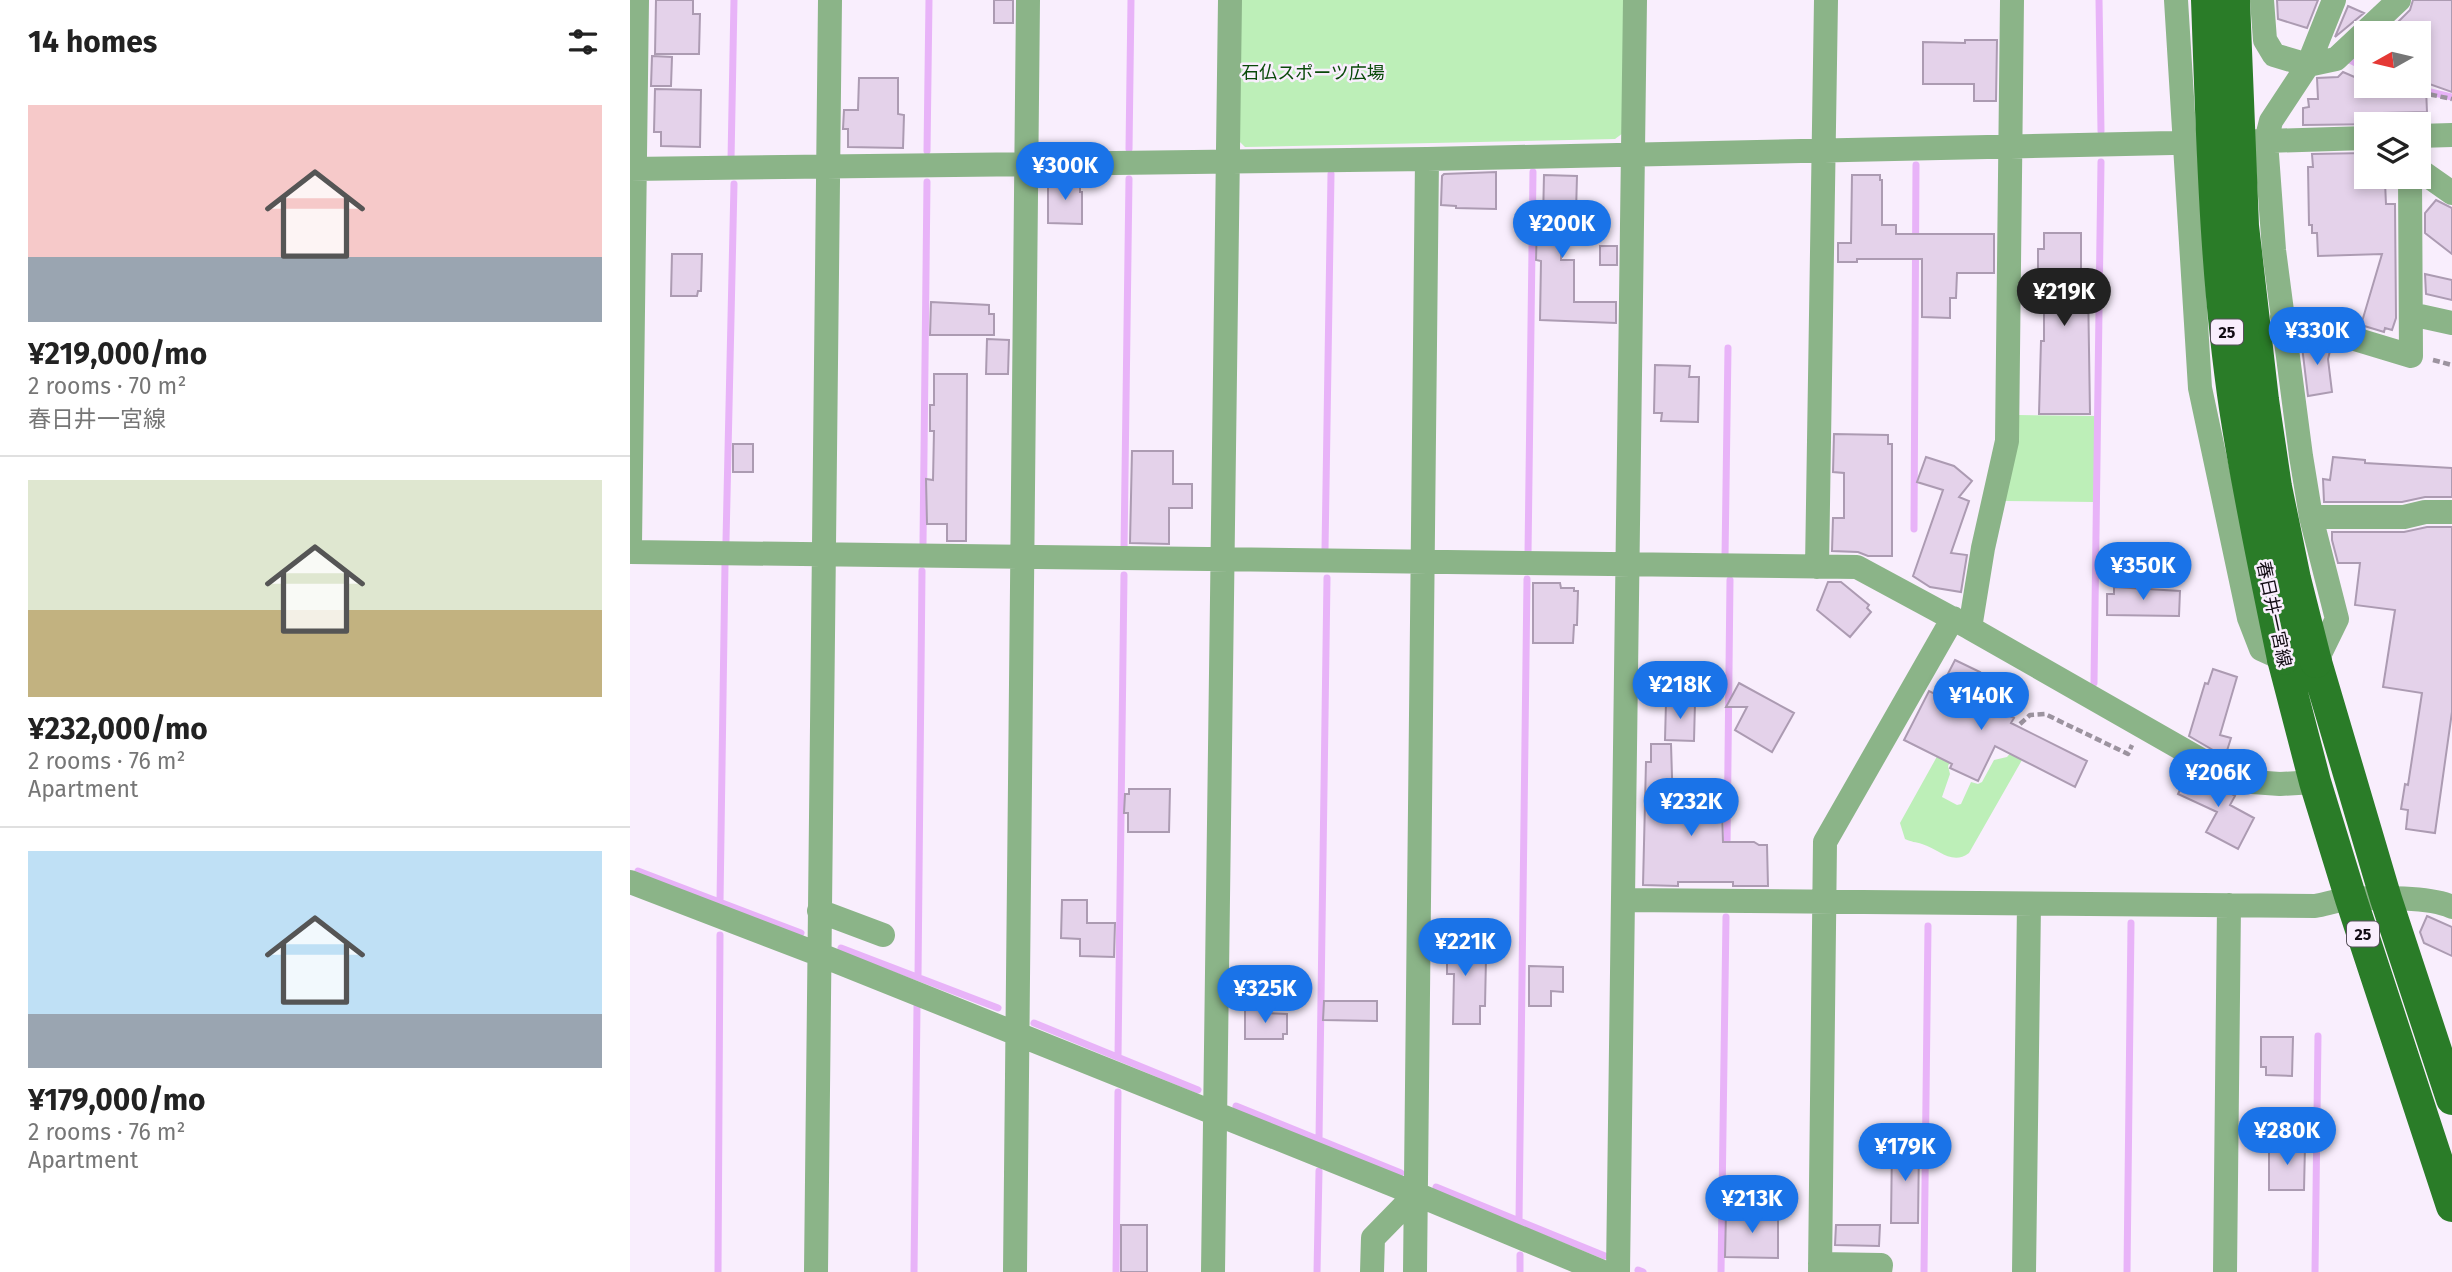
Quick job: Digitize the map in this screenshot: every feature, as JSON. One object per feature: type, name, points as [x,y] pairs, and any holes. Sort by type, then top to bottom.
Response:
[{"type":"main road","name":"春日井一宮線","points":[[2207,0],[2216,229],[2235,407],[2255,523],[2283,659],[2315,782],[2452,1206]]},
{"type":"main road","name":"春日井一宮線","points":[[2234,0],[2244,226],[2263,400],[2276,487],[2316,662],[2386,899],[2452,1099]]},
{"type":"street","points":[[630,544],[632,169],[637,0]]},
{"type":"street","points":[[816,1272],[830,0]]},
{"type":"street","points":[[1015,1272],[1028,0]]},
{"type":"street","points":[[1213,1272],[1230,0]]},
{"type":"street","points":[[1618,1272],[1635,0]]},
{"type":"street","points":[[1817,567],[1826,0]]},
{"type":"street","points":[[1880,1272],[1881,1265],[1820,1268],[1825,842],[1961,623],[1983,548],[2007,441],[2012,0]]},
{"type":"street","points":[[2176,0],[2200,388],[2249,618],[2261,649],[2283,659]]},
{"type":"street","points":[[2262,0],[2264,40],[2274,55],[2308,65],[2336,59],[2399,0]]},
{"type":"street","points":[[2316,662],[2337,619],[2311,517],[2282,317],[2266,141],[2271,121],[2308,65],[2334,0]]},
{"type":"street","points":[[2431,136],[2452,135]]},
{"type":"street","points":[[632,169],[1427,159],[2354,138]]},
{"type":"street","points":[[1415,1272],[1427,159]]},
{"type":"street","points":[[2431,178],[2452,193]]},
{"type":"street","points":[[2282,317],[2411,356],[2410,189]]},
{"type":"street","points":[[2411,314],[2452,323]]},
{"type":"street","points":[[2311,517],[2404,517],[2425,512],[2452,512]]},
{"type":"street","points":[[630,552],[1857,567],[1961,623],[2238,781],[2280,784],[2315,782]]},
{"type":"street","points":[[630,883],[818,954],[1603,1272]]},
{"type":"street","points":[[1623,900],[2315,906],[2351,899],[2386,899],[2443,902],[2452,907]]},
{"type":"street","points":[[2024,1272],[2029,904]]},
{"type":"street","points":[[2225,1272],[2229,905]]},
{"type":"street","points":[[819,912],[883,935]]},
{"type":"street","points":[[1372,1272],[1373,1238],[1416,1194]]},
{"type":"path","points":[[2431,95],[2452,99]]},
{"type":"path","points":[[2021,724],[2030,715],[2045,714],[2128,754],[2141,725]]},
{"type":"green space","name":"石仏スポーツ広場","points":[[1240,0],[1625,0],[1623,133],[1615,139],[1245,147],[1238,140]]},
{"type":"green space","points":[[2018,415],[2095,416],[2094,502],[2003,501]]},
{"type":"green space","points":[[1978,695],[1981,700],[1978,709],[1948,766],[1950,774],[1942,797],[1957,805],[1961,804],[1971,782],[1982,782],[1994,760],[2007,757],[2027,733],[2031,733],[2034,739],[1969,853],[1957,858],[1905,839],[1900,823],[1969,699]]},
{"type":"building","points":[[656,0],[693,0],[693,14],[700,14],[699,54],[655,54]]},
{"type":"building","points":[[994,0],[1013,0],[1013,23],[994,23]]},
{"type":"building","points":[[2277,0],[2318,0],[2307,28],[2278,19]]},
{"type":"building","points":[[2413,0],[2452,0],[2452,92],[2431,85],[2431,21],[2399,21],[2410,10]]},
{"type":"building","points":[[2348,6],[2364,13],[2354,21],[2335,37]]},
{"type":"building","points":[[1965,40],[1997,40],[1996,101],[1974,101],[1974,84],[1923,84],[1923,42],[1965,43]]},
{"type":"building","points":[[652,56],[672,57],[671,86],[651,86]]},
{"type":"building","points":[[2343,72],[2354,77],[2354,98],[2426,98],[2427,112],[2354,112],[2354,124],[2303,125],[2303,108],[2309,107],[2308,99],[2318,99],[2317,78],[2338,77]]},
{"type":"building","points":[[859,78],[898,78],[898,114],[904,115],[903,148],[848,147],[848,129],[843,129],[844,110],[858,110]]},
{"type":"building","points":[[655,89],[701,90],[700,147],[661,146],[661,132],[654,132]]},
{"type":"building","points":[[2354,153],[2354,189],[2385,189],[2386,204],[2395,204],[2396,318],[2392,330],[2385,328],[2384,332],[2361,325],[2382,254],[2318,256],[2317,233],[2312,233],[2312,225],[2309,225],[2308,167],[2313,167],[2312,154]]},
{"type":"building","points":[[1496,172],[1496,209],[1441,205],[1444,174]]},
{"type":"building","points":[[1544,175],[1577,176],[1576,213],[1562,213],[1561,260],[1574,260],[1574,302],[1616,302],[1616,323],[1540,320],[1541,261],[1536,260],[1537,220],[1543,220]]},
{"type":"building","points":[[1852,175],[1880,175],[1882,225],[1896,225],[1896,234],[1994,234],[1994,273],[1957,273],[1956,298],[1950,298],[1950,318],[1922,317],[1922,259],[1857,259],[1857,262],[1838,262],[1838,243],[1851,243]]},
{"type":"building","points":[[1048,180],[1080,180],[1082,224],[1048,223]]},
{"type":"building","points":[[2436,200],[2452,208],[2452,254],[2425,233],[2425,213]]},
{"type":"building","points":[[2044,233],[2081,233],[2081,286],[2088,286],[2090,414],[2039,414],[2041,341],[2044,341],[2044,280],[2038,280],[2038,249],[2044,249]]},
{"type":"building","points":[[1600,246],[1617,246],[1617,265],[1600,265]]},
{"type":"building","points":[[672,254],[702,254],[701,291],[698,291],[697,296],[671,296]]},
{"type":"building","points":[[2425,274],[2452,280],[2452,300],[2426,294]]},
{"type":"building","points":[[931,302],[989,305],[989,314],[994,314],[994,335],[930,335]]},
{"type":"building","points":[[2301,338],[2331,347],[2328,359],[2332,392],[2308,396]]},
{"type":"building","points":[[987,339],[1009,340],[1008,374],[986,374]]},
{"type":"building","points":[[1655,365],[1690,366],[1689,377],[1699,377],[1698,422],[1661,421],[1662,413],[1654,413]]},
{"type":"building","points":[[934,374],[967,374],[966,541],[947,541],[947,524],[927,524],[926,479],[933,480],[934,431],[930,431],[930,405],[934,405]]},
{"type":"building","points":[[1834,434],[1888,435],[1888,444],[1892,444],[1892,556],[1832,551],[1833,518],[1844,518],[1844,473],[1833,472]]},
{"type":"building","points":[[733,444],[753,444],[753,472],[733,472]]},
{"type":"building","points":[[1132,451],[1173,451],[1173,484],[1192,484],[1192,508],[1169,508],[1169,544],[1130,543]]},
{"type":"building","points":[[1926,457],[1954,466],[1972,481],[1959,497],[1969,501],[1951,553],[1967,555],[1961,592],[1930,587],[1913,576],[1943,490],[1917,482]]},
{"type":"building","points":[[2333,457],[2365,460],[2365,463],[2452,468],[2452,497],[2425,497],[2402,502],[2324,502],[2323,479],[2330,480]]},
{"type":"building","points":[[2427,527],[2452,527],[2452,712],[2435,833],[2406,829],[2408,810],[2401,809],[2405,784],[2408,785],[2422,693],[2383,687],[2395,610],[2355,605],[2360,563],[2338,563],[2332,540],[2332,532],[2404,532]]},
{"type":"building","points":[[1828,582],[1841,582],[1869,605],[1867,608],[1871,612],[1850,637],[1817,610]]},
{"type":"building","points":[[1533,583],[1560,583],[1561,588],[1574,588],[1574,591],[1578,591],[1577,625],[1574,625],[1573,643],[1533,643]]},
{"type":"building","points":[[2114,587],[2180,591],[2179,616],[2107,615],[2107,594],[2114,594]]},
{"type":"building","points":[[1955,660],[1980,672],[1969,695],[2014,718],[2011,723],[2087,761],[2075,787],[1995,746],[1978,781],[1950,768],[1952,764],[1904,740],[1929,691],[1937,695]]},
{"type":"building","points":[[2213,669],[2237,677],[2220,735],[2231,738],[2225,757],[2189,736],[2205,683],[2208,684]]},
{"type":"building","points":[[1739,683],[1794,713],[1772,752],[1735,730],[1747,707],[1726,707]]},
{"type":"building","points":[[1666,702],[1695,702],[1694,741],[1665,740]]},
{"type":"building","points":[[1651,744],[1671,744],[1673,809],[1722,809],[1723,842],[1754,842],[1767,845],[1768,886],[1733,886],[1733,882],[1678,882],[1678,886],[1643,885],[1646,762],[1651,762]]},
{"type":"building","points":[[2189,770],[2235,796],[2230,805],[2254,818],[2238,849],[2206,832],[2217,812],[2178,794]]},
{"type":"building","points":[[1129,789],[1170,789],[1169,832],[1128,832],[1128,813],[1124,813],[1125,794],[1129,794]]},
{"type":"building","points":[[1062,900],[1087,900],[1087,923],[1115,923],[1114,957],[1080,956],[1080,939],[1061,938]]},
{"type":"building","points":[[2427,916],[2452,927],[2452,956],[2424,943],[2420,932]]},
{"type":"building","points":[[1441,936],[1476,937],[1475,958],[1486,958],[1485,1006],[1480,1006],[1480,1024],[1453,1024],[1454,974],[1447,974],[1447,960],[1441,960]]},
{"type":"building","points":[[1529,966],[1563,967],[1563,992],[1551,991],[1551,1006],[1529,1006]]},
{"type":"building","points":[[1324,1001],[1377,1001],[1377,1021],[1323,1020]]},
{"type":"building","points":[[1245,1009],[1267,1009],[1267,1013],[1287,1014],[1287,1034],[1283,1034],[1283,1039],[1245,1039]]},
{"type":"building","points":[[2261,1037],[2293,1037],[2292,1076],[2266,1075],[2266,1067],[2261,1067]]},
{"type":"building","points":[[1892,1143],[1919,1143],[1918,1223],[1891,1223]]},
{"type":"building","points":[[2269,1144],[2305,1145],[2304,1190],[2269,1190]]},
{"type":"building","points":[[1726,1212],[1778,1213],[1778,1258],[1725,1257]]},
{"type":"building","points":[[1121,1225],[1147,1225],[1147,1272],[1121,1272]]},
{"type":"building","points":[[1836,1225],[1880,1225],[1879,1246],[1835,1245]]},
{"type":"waterway","points":[[731,160],[734,0]]},
{"type":"waterway","points":[[927,151],[929,0]]},
{"type":"waterway","points":[[1129,149],[1131,0]]},
{"type":"waterway","points":[[2099,0],[2101,131]]},
{"type":"waterway","points":[[2350,60],[2354,62]]},
{"type":"waterway","points":[[2431,92],[2452,97]]},
{"type":"waterway","points":[[2094,683],[2101,162]]},
{"type":"waterway","points":[[1914,529],[1916,165]]},
{"type":"waterway","points":[[1528,554],[1533,172]]},
{"type":"waterway","points":[[1325,550],[1331,174]]},
{"type":"waterway","points":[[1124,550],[1129,179]]},
{"type":"waterway","points":[[923,544],[927,182]]},
{"type":"waterway","points":[[726,541],[734,184]]},
{"type":"waterway","points":[[1725,558],[1728,348]]},
{"type":"waterway","points":[[720,902],[725,564]]},
{"type":"waterway","points":[[918,977],[922,571]]},
{"type":"waterway","points":[[1118,1057],[1124,575]]},
{"type":"waterway","points":[[1319,1139],[1327,578]]},
{"type":"waterway","points":[[1519,1221],[1527,579]]},
{"type":"waterway","points":[[1727,849],[1730,580]]},
{"type":"waterway","points":[[638,871],[801,933]]},
{"type":"waterway","points":[[1721,1272],[1726,917]]},
{"type":"waterway","points":[[2127,1272],[2131,923]]},
{"type":"waterway","points":[[1924,1272],[1928,926]]},
{"type":"waterway","points":[[718,1272],[720,935]]},
{"type":"waterway","points":[[841,948],[998,1008]]},
{"type":"waterway","points":[[914,1272],[917,1006]]},
{"type":"waterway","points":[[1034,1023],[1198,1090]]},
{"type":"waterway","points":[[2315,1272],[2318,1036]]},
{"type":"waterway","points":[[1116,1272],[1118,1092]]},
{"type":"waterway","points":[[1236,1106],[1401,1173]]},
{"type":"waterway","points":[[1317,1272],[1319,1171]]},
{"type":"waterway","points":[[1436,1187],[1605,1256]]},
{"type":"waterway","points":[[1520,1255],[1520,1272]]},
{"type":"waterway","points":[[1638,1270],[1643,1272]]}]
